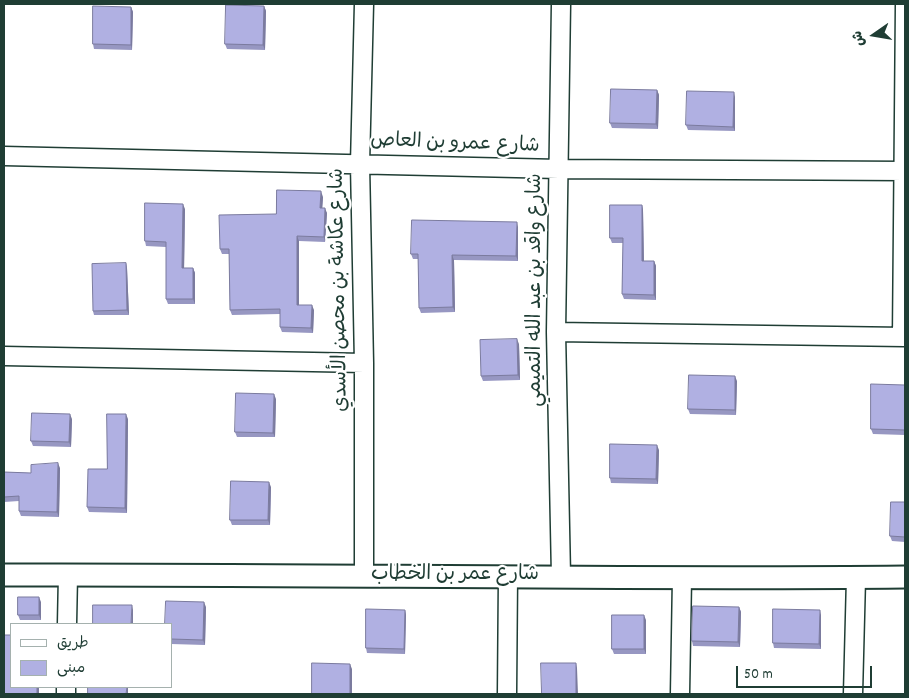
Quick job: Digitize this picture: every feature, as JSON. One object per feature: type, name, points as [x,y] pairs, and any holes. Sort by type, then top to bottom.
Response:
[{"type":"street","name":"شارع عكاشة بن محصن الأسدي","points":[[364,4],[360,164],[364,363],[364,576]]},
{"type":"street","name":"شارع واقد بن عبد الله التميمي","points":[[560,576],[556,332],[561,4]]},
{"type":"street","points":[[556,332],[904,337],[905,4]]},
{"type":"street","name":"شارع عمرو بن العاص","points":[[4,156],[559,169],[905,170]]},
{"type":"street","points":[[4,356],[364,363]]},
{"type":"street","points":[[67,623],[68,575]]},
{"type":"street","name":"شارع عمر بن الخطاب","points":[[4,576],[905,577]]},
{"type":"street","points":[[507,694],[508,576]]},
{"type":"street","points":[[680,694],[682,578]]},
{"type":"street","points":[[853,694],[856,578]]},
{"type":"building","points":[[226,5],[264,6],[263,45],[225,44]]},
{"type":"building","points":[[93,6],[131,7],[131,45],[93,44]]},
{"type":"building","points":[[611,89],[657,90],[656,124],[610,123]]},
{"type":"building","points":[[687,91],[734,92],[733,127],[686,125]]},
{"type":"building","points":[[277,190],[321,191],[320,208],[325,208],[324,237],[297,236],[297,305],[312,305],[311,328],[280,327],[280,309],[230,310],[229,249],[220,249],[219,215],[276,214]]},
{"type":"building","points":[[145,203],[183,204],[182,268],[193,268],[193,299],[166,299],[166,242],[145,241]]},
{"type":"building","points":[[610,205],[642,205],[642,261],[654,261],[654,295],[622,294],[623,238],[610,238]]},
{"type":"building","points":[[412,220],[517,222],[516,256],[452,255],[453,307],[419,308],[418,254],[411,254]]},
{"type":"building","points":[[126,263],[127,310],[93,311],[92,264]]},
{"type":"building","points":[[517,339],[518,375],[481,376],[480,340]]},
{"type":"building","points":[[689,375],[735,376],[735,410],[688,409]]},
{"type":"building","points":[[871,384],[905,385],[905,430],[871,429]]},
{"type":"building","points":[[236,393],[274,394],[273,433],[235,432]]},
{"type":"building","points":[[32,413],[70,414],[69,442],[31,441]]},
{"type":"building","points":[[107,414],[126,414],[125,508],[87,507],[88,469],[107,469]]},
{"type":"building","points":[[610,444],[657,445],[656,479],[610,478]]},
{"type":"building","points":[[58,463],[57,512],[19,511],[19,496],[4,497],[4,472],[31,473],[31,465]]},
{"type":"building","points":[[231,481],[269,482],[268,520],[230,520]]},
{"type":"building","points":[[891,502],[905,502],[905,537],[890,536]]},
{"type":"building","points":[[18,597],[39,597],[39,615],[18,615]]},
{"type":"building","points":[[166,601],[204,602],[203,640],[172,639],[172,623],[165,623]]},
{"type":"building","points":[[93,605],[132,605],[131,623],[93,623]]},
{"type":"building","points":[[693,606],[739,607],[738,642],[692,641]]},
{"type":"building","points":[[366,609],[405,610],[404,649],[366,648]]},
{"type":"building","points":[[773,609],[820,610],[819,644],[773,643]]},
{"type":"building","points":[[612,615],[644,615],[644,649],[612,649]]},
{"type":"building","points":[[4,635],[10,635],[10,688],[37,688],[37,694],[4,694]]},
{"type":"building","points":[[312,663],[350,664],[350,694],[312,694]]},
{"type":"building","points":[[541,663],[576,663],[576,694],[542,694]]},
{"type":"building","points":[[88,688],[127,688],[126,694],[88,694]]}]
